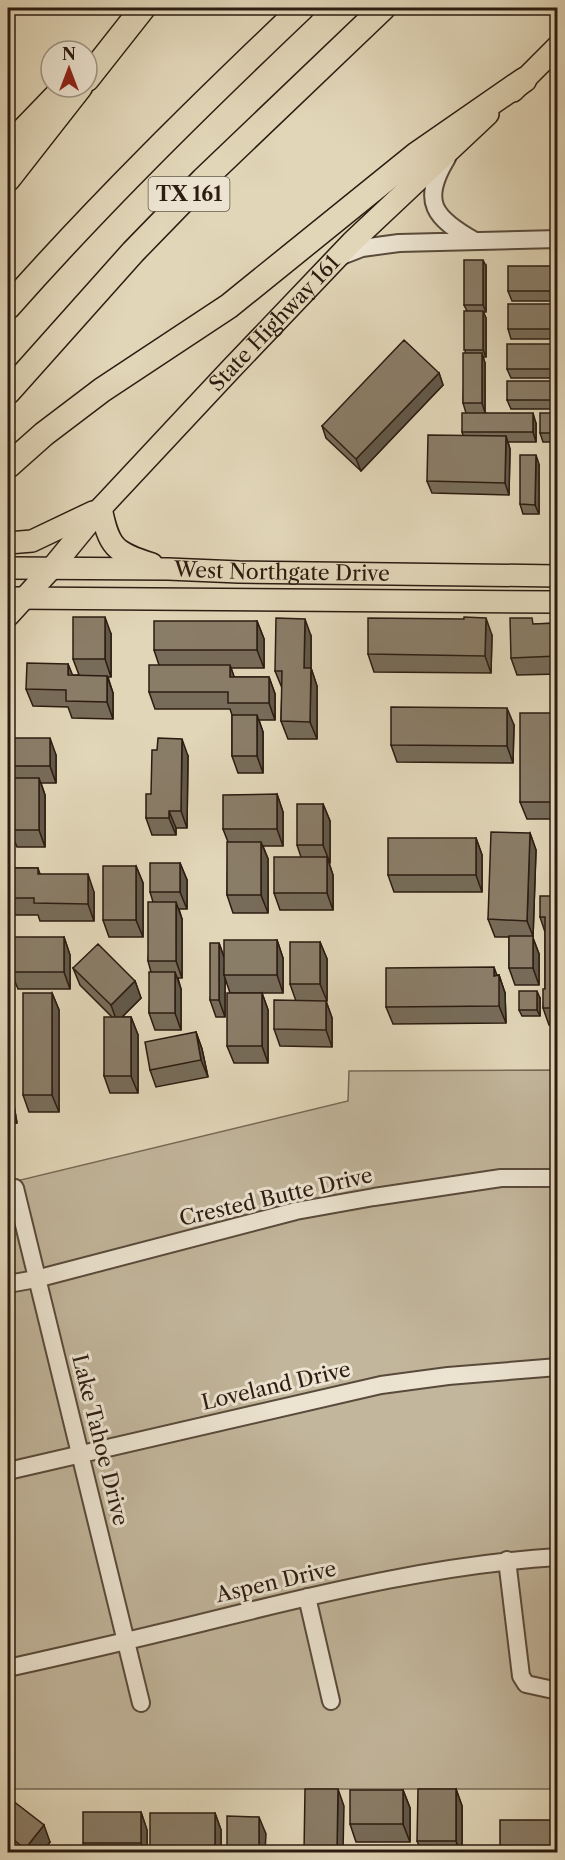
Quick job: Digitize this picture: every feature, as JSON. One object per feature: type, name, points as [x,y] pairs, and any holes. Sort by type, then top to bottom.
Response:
[{"type":"highway","points":[[99,63],[141,8]]},
{"type":"highway","name":"TX 161","points":[[8,307],[173,130],[302,8]]},
{"type":"highway","name":"TX 161","points":[[8,393],[64,327],[164,220],[383,8]]},
{"type":"highway","points":[[8,466],[44,434],[102,390],[229,306],[417,154],[524,80]]},
{"type":"highway","points":[[8,179],[71,99]]},
{"type":"main road","points":[[99,50],[141,8]]},
{"type":"main road","name":"State Highway 161","points":[[8,616],[15,598],[51,569],[101,508],[337,258],[558,46]]},
{"type":"main road","points":[[8,144],[51,99]]},
{"type":"main road","points":[[8,543],[32,541],[101,508],[112,544],[127,556],[168,568]]},
{"type":"main road","name":"West Northgate Drive","points":[[8,568],[168,568],[239,572],[558,576]]},
{"type":"main road","name":"West Northgate Drive","points":[[15,598],[558,602]]},
{"type":"street","points":[[456,145],[434,182],[436,211],[441,219],[476,242]]},
{"type":"street","points":[[337,258],[362,248],[399,243],[558,239]]},
{"type":"street","name":"Crested Butte Drive","points":[[8,1284],[36,1279],[296,1211],[501,1178],[558,1178]]},
{"type":"street","name":"Lake Tahoe Drive","points":[[15,1188],[36,1279],[82,1454],[141,1703]]},
{"type":"street","name":"Loveland Drive","points":[[8,1470],[381,1385],[448,1376],[558,1367]]},
{"type":"street","name":"Aspen Drive","points":[[8,1668],[307,1597],[507,1560],[558,1557]]},
{"type":"street","points":[[507,1560],[521,1676],[526,1684],[558,1691]]},
{"type":"street","points":[[307,1597],[331,1701]]},
{"type":"shaded area","points":[[557,1070],[557,1789],[8,1789],[8,1183],[348,1101],[349,1071]]},
{"type":"building","points":[[464,260],[483,260],[483,305],[464,305]]},
{"type":"building","points":[[508,266],[558,266],[558,291],[508,291]]},
{"type":"building","points":[[508,304],[558,304],[558,329],[508,329]]},
{"type":"building","points":[[464,311],[483,311],[483,350],[464,350]]},
{"type":"building","points":[[404,340],[439,373],[356,459],[322,426]]},
{"type":"building","points":[[507,344],[558,344],[558,369],[507,369]]},
{"type":"building","points":[[463,353],[482,353],[482,403],[463,403]]},
{"type":"building","points":[[507,381],[558,381],[558,400],[507,400]]},
{"type":"building","points":[[462,413],[533,413],[533,432],[462,432]]},
{"type":"building","points":[[540,413],[558,413],[558,433],[540,433]]},
{"type":"building","points":[[428,435],[506,436],[505,483],[427,481]]},
{"type":"building","points":[[520,455],[536,455],[535,505],[520,504]]},
{"type":"building","points":[[73,617],[105,617],[105,659],[73,659]]},
{"type":"building","points":[[464,617],[486,618],[485,656],[368,654],[368,618],[464,619]]},
{"type":"building","points":[[276,618],[305,619],[304,668],[311,668],[310,722],[281,721],[282,671],[275,671]]},
{"type":"building","points":[[510,618],[532,618],[533,624],[558,623],[558,656],[511,658]]},
{"type":"building","points":[[154,621],[257,621],[257,650],[154,650]]},
{"type":"building","points":[[27,663],[68,664],[68,675],[107,676],[107,702],[66,701],[66,690],[26,689]]},
{"type":"building","points":[[149,665],[230,665],[230,677],[269,677],[269,703],[228,703],[228,692],[149,692]]},
{"type":"building","points":[[391,707],[507,708],[507,746],[391,745]]},
{"type":"building","points":[[520,713],[557,713],[557,802],[520,802]]},
{"type":"building","points":[[232,715],[257,715],[257,756],[232,756]]},
{"type":"building","points":[[8,738],[50,738],[50,766],[8,766]]},
{"type":"building","points":[[158,738],[182,739],[181,811],[169,811],[169,818],[146,818],[146,794],[151,794],[152,750],[157,750]]},
{"type":"building","points":[[10,778],[39,778],[39,830],[10,830]]},
{"type":"building","points":[[277,794],[277,829],[223,829],[223,795]]},
{"type":"building","points":[[297,804],[323,804],[323,845],[297,845]]},
{"type":"building","points":[[491,832],[530,833],[527,921],[488,919]]},
{"type":"building","points":[[388,838],[476,838],[476,875],[388,875]]},
{"type":"building","points":[[227,842],[261,842],[261,895],[227,895]]},
{"type":"building","points":[[274,857],[327,857],[327,893],[274,893]]},
{"type":"building","points":[[150,863],[180,863],[180,892],[150,892]]},
{"type":"building","points":[[103,866],[136,866],[136,920],[103,920]]},
{"type":"building","points":[[8,868],[38,868],[38,874],[88,874],[88,904],[34,903],[34,898],[8,898]]},
{"type":"building","points":[[540,896],[558,896],[558,1008],[543,1008],[545,917],[540,917]]},
{"type":"building","points":[[148,902],[176,902],[176,961],[148,961]]},
{"type":"building","points":[[509,936],[533,936],[533,968],[509,968]]},
{"type":"building","points":[[11,937],[64,937],[64,972],[11,972]]},
{"type":"building","points":[[224,940],[277,940],[277,975],[224,975]]},
{"type":"building","points":[[290,942],[320,942],[320,984],[290,984]]},
{"type":"building","points":[[210,943],[219,943],[219,1000],[210,1000]]},
{"type":"building","points":[[98,944],[135,981],[111,1005],[73,968]]},
{"type":"building","points":[[494,967],[494,976],[499,975],[499,1006],[386,1007],[386,968]]},
{"type":"building","points":[[149,972],[175,972],[175,1013],[149,1013]]},
{"type":"building","points":[[519,991],[537,991],[537,1010],[519,1010]]},
{"type":"building","points":[[23,993],[52,993],[52,1095],[23,1095]]},
{"type":"building","points":[[227,993],[262,993],[262,1046],[227,1046]]},
{"type":"building","points":[[274,1000],[326,1001],[326,1030],[274,1029]]},
{"type":"building","points":[[104,1017],[131,1017],[131,1076],[104,1076]]},
{"type":"building","points":[[196,1032],[201,1060],[150,1070],[145,1042]]},
{"type":"building","points":[[305,1789],[338,1789],[337,1852],[304,1852]]},
{"type":"building","points":[[418,1789],[456,1789],[456,1841],[417,1841]]},
{"type":"building","points":[[350,1790],[403,1790],[403,1824],[350,1824]]},
{"type":"building","points":[[8,1797],[44,1825],[25,1849],[8,1835]]},
{"type":"building","points":[[83,1812],[141,1812],[141,1843],[83,1843]]},
{"type":"building","points":[[150,1813],[215,1813],[215,1850],[150,1850]]},
{"type":"building","points":[[227,1816],[259,1817],[259,1852],[227,1852]]},
{"type":"building","points":[[500,1820],[558,1820],[558,1852],[500,1852]]}]
